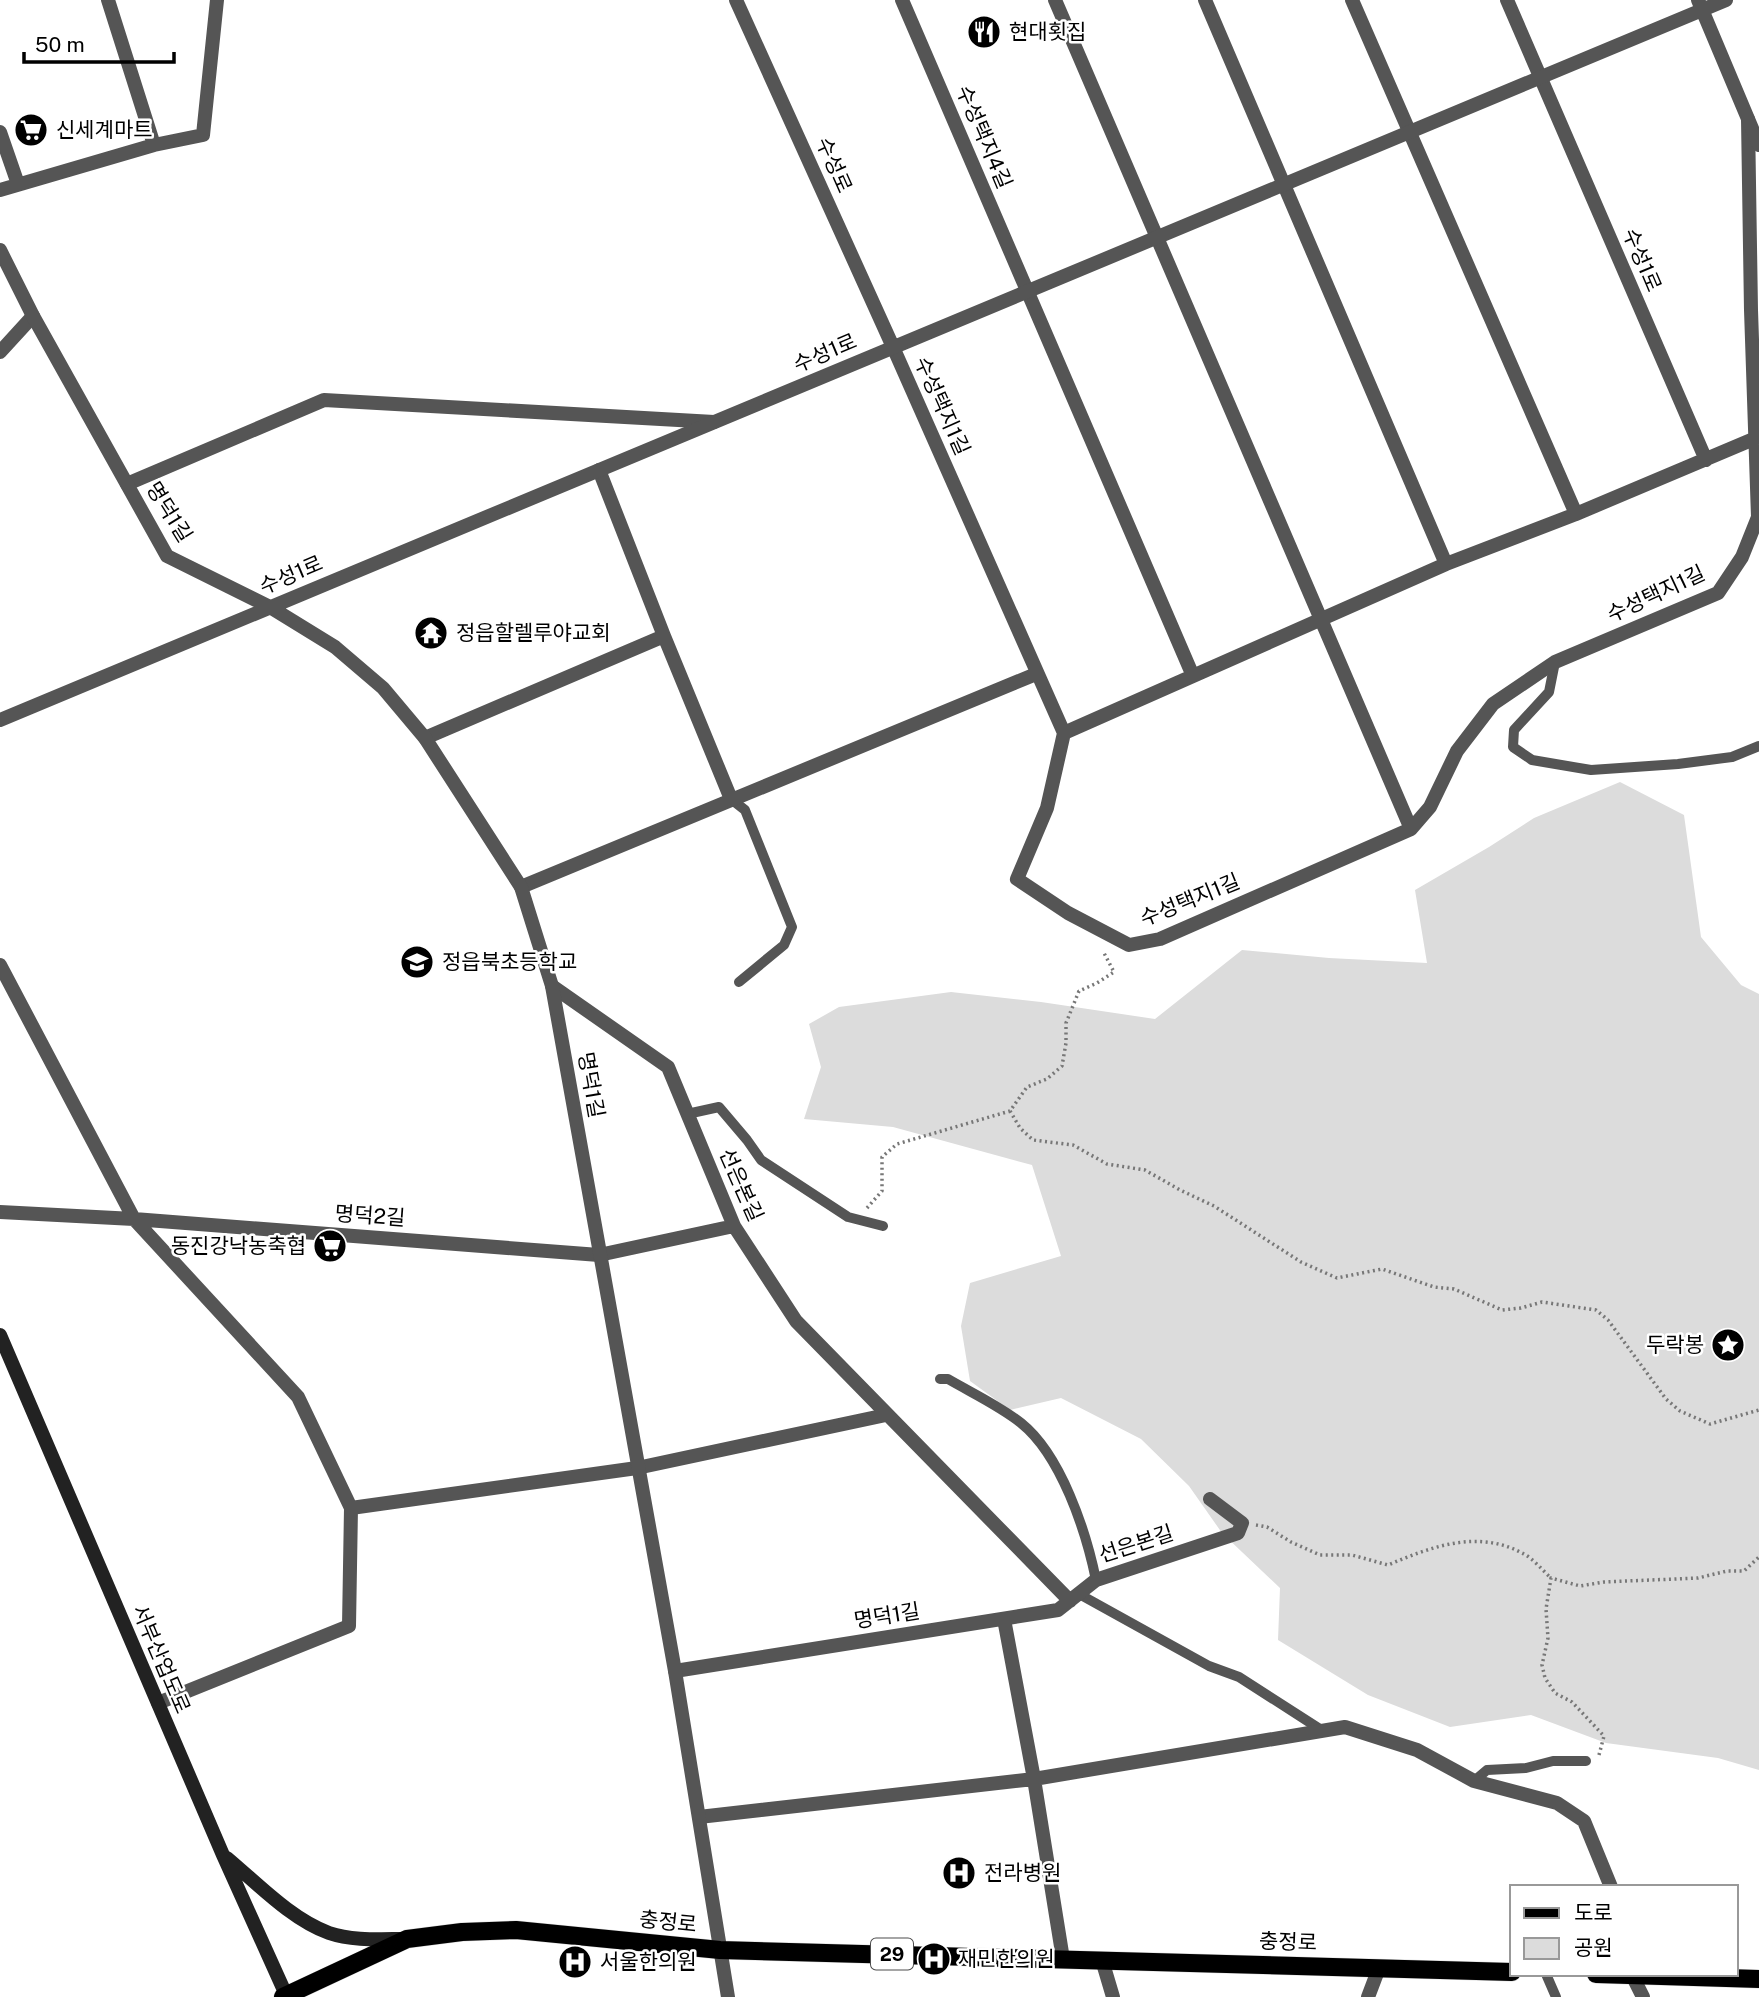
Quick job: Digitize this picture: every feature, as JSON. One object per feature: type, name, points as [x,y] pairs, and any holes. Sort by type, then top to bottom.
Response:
[{"type":"main road","name":"서부산업도로","points":[[0,1335],[285,1996]]},
{"type":"main road","points":[[223,1855],[298,1916],[330,1933],[363,1939],[407,1939]]},
{"type":"main road","name":"충정로","points":[[285,1996],[407,1939],[442,1933],[516,1930],[720,1950],[1510,1972]]},
{"type":"main road","points":[[1664,1976],[1759,1979]]},
{"type":"street","points":[[108,0],[154,145]]},
{"type":"street","points":[[0,190],[154,145],[203,135],[217,0]]},
{"type":"street","name":"수성로","points":[[736,0],[893,347]]},
{"type":"street","name":"수성택지4길","points":[[902,0],[1028,291]]},
{"type":"street","points":[[1055,0],[1410,829]]},
{"type":"street","points":[[1205,0],[1446,564]]},
{"type":"street","points":[[1352,0],[1576,514]]},
{"type":"street","name":"수성1로","points":[[1507,0],[1706,460]]},
{"type":"street","name":"수성1로","points":[[0,720],[1540,77],[1700,5],[1726,0]]},
{"type":"street","points":[[1700,5],[1759,145]]},
{"type":"street","points":[[1748,119],[1759,135]]},
{"type":"street","name":"수성택지1길","points":[[893,347],[1063,733],[1047,808],[1017,879],[1068,913],[1129,945],[1160,939],[1410,829],[1430,807],[1457,751],[1493,704],[1555,662],[1718,593],[1742,556],[1758,517],[1748,119]]},
{"type":"street","points":[[0,132],[18,184]]},
{"type":"street","name":"명덕1길","points":[[0,250],[33,316],[167,555],[270,607],[335,647],[383,688],[425,738],[521,887],[552,985],[675,1671],[728,1997]]},
{"type":"street","points":[[1028,291],[1193,676]]},
{"type":"street","points":[[0,352],[33,316]]},
{"type":"street","points":[[127,484],[324,400],[714,422]]},
{"type":"street","points":[[1063,733],[1446,564],[1576,514],[1756,438]]},
{"type":"street","points":[[599,470],[731,800]]},
{"type":"street","points":[[425,738],[664,636]]},
{"type":"street","points":[[521,887],[1036,674]]},
{"type":"street","points":[[0,965],[134,1219],[298,1397],[351,1508],[349,1626],[158,1703]]},
{"type":"street","name":"선은본길","points":[[552,985],[667,1067],[734,1226],[796,1321],[886,1415],[1075,1597]]},
{"type":"street","name":"명덕2길","points":[[0,1212],[134,1219],[599,1255],[734,1226]]},
{"type":"street","points":[[351,1508],[638,1468],[886,1415]]},
{"type":"street","points":[[1210,1499],[1242,1523]]},
{"type":"street","name":"선은본길","points":[[1096,1580],[1238,1532],[1242,1523]]},
{"type":"street","name":"명덕1길","points":[[675,1671],[1058,1610],[1096,1580]]},
{"type":"street","points":[[1004,1619],[1034,1779],[1063,1959]]},
{"type":"street","points":[[699,1817],[1034,1779],[1345,1727],[1417,1750],[1474,1781],[1557,1803],[1584,1821],[1610,1885]]},
{"type":"street","points":[[1102,1960],[1113,1997]]},
{"type":"street","points":[[1367,1997],[1379,1968]]},
{"type":"street","points":[[1632,1976],[1643,1997]]},
{"type":"lane","points":[[1555,662],[1549,692],[1514,730],[1513,747],[1532,760],[1591,770],[1636,768],[1732,757],[1759,746]]},
{"type":"lane","points":[[731,800],[745,810],[792,927],[784,945],[739,982]]},
{"type":"lane","points":[[687,1114],[719,1107],[761,1160],[848,1217],[883,1226]]},
{"type":"lane","name":"선은본길","points":[[940,1379],[948,1379],[1022,1423],[1051,1458],[1082,1525],[1096,1580]]},
{"type":"lane","points":[[1075,1597],[1209,1667],[1239,1677],[1323,1731]]},
{"type":"lane","points":[[1474,1781],[1487,1770],[1587,1761]]},
{"type":"lane","points":[[1547,1976],[1556,1997]]},
{"type":"path","points":[[856,1219],[882,1191],[882,1157],[897,1144],[1010,1111],[1027,1087],[1047,1080],[1062,1066],[1066,1023],[1079,990],[1114,972],[1107,955],[1099,948]]},
{"type":"path","points":[[1010,1111],[1020,1128],[1033,1140],[1073,1145],[1107,1164],[1145,1170],[1214,1206],[1301,1262],[1337,1278],[1382,1269],[1434,1287],[1454,1289],[1502,1310],[1521,1308],[1542,1301],[1596,1310],[1608,1320],[1666,1399],[1680,1411],[1710,1424],[1759,1410]]},
{"type":"path","points":[[1242,1523],[1267,1527],[1320,1555],[1352,1555],[1388,1565],[1421,1551],[1457,1541],[1492,1542],[1524,1553],[1551,1578],[1580,1586],[1604,1582],[1698,1578],[1727,1571],[1744,1571],[1759,1557]]},
{"type":"path","points":[[1551,1578],[1546,1609],[1548,1638],[1542,1665],[1545,1678],[1555,1693],[1572,1702],[1604,1736],[1598,1758],[1587,1761]]},
{"type":"green space","points":[[1620,782],[1684,815],[1701,937],[1741,985],[1759,994],[1759,1770],[1718,1758],[1606,1743],[1531,1715],[1450,1727],[1368,1695],[1278,1640],[1280,1588],[1222,1533],[1189,1486],[1141,1439],[1061,1398],[1010,1410],[970,1381],[961,1326],[970,1283],[1061,1256],[1032,1165],[893,1127],[804,1119],[821,1067],[809,1024],[839,1007],[951,992],[1155,1019],[1242,950],[1427,963],[1415,890],[1534,818]]},
{"type":"place","name":"현대횟집","points":[[984,32]]},
{"type":"place","name":"신세계마트","points":[[31,130]]},
{"type":"place","name":"정읍할렐루야교회","points":[[431,633]]},
{"type":"place","name":"정읍북초등학교","points":[[417,962]]},
{"type":"place","name":"동진강낙농축협","points":[[330,1246]]},
{"type":"place","name":"두락봉","points":[[1728,1345]]},
{"type":"place","name":"전라병원","points":[[959,1873]]},
{"type":"place","name":"재민한의원","points":[[934,1959]]},
{"type":"place","name":"서울한의원","points":[[575,1962]]}]
